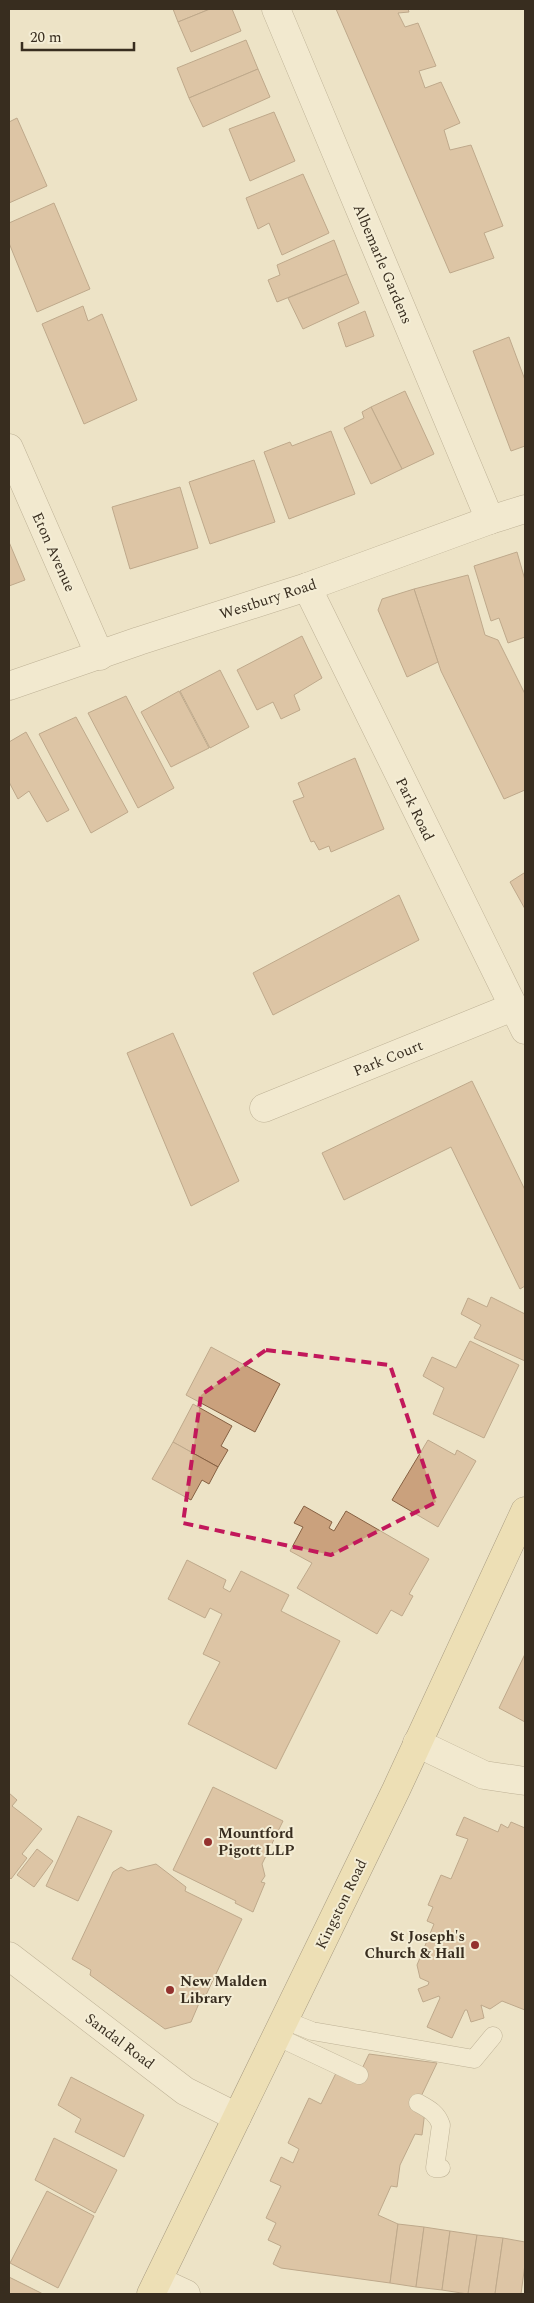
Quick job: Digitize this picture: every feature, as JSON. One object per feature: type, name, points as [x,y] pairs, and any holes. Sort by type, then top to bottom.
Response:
[{"type":"main road","name":"Kingston Road","points":[[155,2288],[417,1743],[525,1511]]},
{"type":"street","name":"Albemarle Gardens","points":[[276,9],[490,520]]},
{"type":"street","name":"Eton Avenue","points":[[9,448],[100,656]]},
{"type":"street","name":"Westbury Road","points":[[9,686],[307,587],[525,509]]},
{"type":"street","name":"Park Road","points":[[307,587],[519,1019]]},
{"type":"street","name":"Park Court","points":[[264,1108],[519,1019]]},
{"type":"street","points":[[417,1743],[484,1775],[525,1781]]},
{"type":"street","name":"Sandal Road","points":[[9,1956],[185,2091],[238,2117]]},
{"type":"street","points":[[155,2288],[186,2294]]},
{"type":"lane","points":[[280,2028],[312,2031],[474,2059],[493,2036]]},
{"type":"lane","points":[[280,2028],[359,2075]]},
{"type":"lane","points":[[418,2103],[439,2118],[441,2125],[435,2168],[441,2168]]},
{"type":"highlighted area","points":[[266,1350],[390,1365],[436,1502],[331,1555],[183,1523],[201,1395]]},
{"type":"building","points":[[173,9],[210,9],[178,22]]},
{"type":"building","points":[[210,9],[232,9],[241,31],[191,52],[178,22]]},
{"type":"building","points":[[336,9],[408,9],[409,12],[398,13],[405,27],[418,23],[436,66],[419,71],[425,88],[441,82],[460,123],[444,130],[450,150],[471,145],[503,226],[484,233],[494,258],[450,273]]},
{"type":"building","points":[[246,40],[258,69],[189,98],[177,68]]},
{"type":"building","points":[[258,69],[270,97],[203,127],[189,98]]},
{"type":"building","points":[[274,112],[295,161],[250,181],[229,129]]},
{"type":"building","points":[[17,118],[47,186],[9,203],[9,122]]},
{"type":"building","points":[[303,174],[329,233],[282,255],[269,223],[258,229],[246,198]]},
{"type":"building","points":[[54,203],[90,289],[37,312],[9,243],[9,223]]},
{"type":"building","points":[[334,240],[347,274],[277,302],[268,280],[280,275],[277,265]]},
{"type":"building","points":[[347,274],[359,303],[303,329],[288,298]]},
{"type":"building","points":[[83,306],[88,321],[102,314],[137,400],[84,424],[42,324]]},
{"type":"building","points":[[365,311],[374,336],[346,347],[338,323]]},
{"type":"building","points":[[509,337],[525,380],[525,446],[511,451],[473,351]]},
{"type":"building","points":[[405,391],[434,454],[402,469],[371,407]]},
{"type":"building","points":[[371,407],[402,469],[371,484],[344,428],[364,418],[362,412]]},
{"type":"building","points":[[331,431],[355,494],[289,519],[264,452],[290,442],[292,446]]},
{"type":"building","points":[[254,460],[275,522],[210,544],[189,482]]},
{"type":"building","points":[[180,487],[198,548],[130,569],[112,507]]},
{"type":"building","points":[[9,542],[25,580],[9,586]]},
{"type":"building","points":[[517,552],[525,580],[525,637],[508,643],[499,618],[491,621],[474,566]]},
{"type":"building","points":[[468,575],[485,635],[498,640],[525,694],[525,790],[504,799],[441,671],[414,589]]},
{"type":"building","points":[[414,589],[438,662],[407,677],[378,610],[382,599]]},
{"type":"building","points":[[302,636],[322,678],[294,695],[300,710],[281,719],[273,702],[257,710],[237,670]]},
{"type":"building","points":[[220,670],[249,727],[210,748],[180,691]]},
{"type":"building","points":[[179,691],[209,748],[171,767],[141,712]]},
{"type":"building","points":[[126,696],[174,788],[138,808],[88,713]]},
{"type":"building","points":[[76,717],[128,812],[91,833],[39,734]]},
{"type":"building","points":[[26,732],[69,810],[47,822],[29,791],[18,799],[9,782],[9,742]]},
{"type":"building","points":[[355,758],[384,829],[331,852],[329,846],[319,850],[314,841],[311,842],[293,801],[304,797],[298,783]]},
{"type":"building","points":[[524,873],[525,875],[525,909],[510,882]]},
{"type":"building","points":[[399,895],[419,940],[273,1015],[253,973]]},
{"type":"building","points":[[173,1033],[239,1181],[191,1206],[127,1053]]},
{"type":"building","points":[[472,1081],[525,1190],[525,1286],[520,1289],[451,1147],[344,1200],[322,1153]]},
{"type":"building","points":[[491,1297],[525,1314],[525,1361],[474,1338],[481,1325],[461,1314],[468,1298],[487,1307]]},
{"type":"building","points":[[470,1341],[519,1365],[484,1438],[433,1414],[444,1388],[423,1376],[432,1357],[456,1368]]},
{"type":"building","points":[[211,1347],[280,1384],[255,1432],[186,1395]]},
{"type":"building","points":[[193,1404],[232,1426],[221,1446],[228,1450],[218,1467],[173,1442]]},
{"type":"building","points":[[428,1440],[455,1455],[457,1450],[476,1461],[438,1527],[392,1500]]},
{"type":"building","points":[[173,1442],[218,1467],[209,1484],[202,1480],[191,1500],[152,1479]]},
{"type":"building","points":[[304,1506],[332,1522],[329,1528],[334,1531],[346,1511],[429,1559],[409,1594],[413,1596],[402,1616],[391,1610],[377,1634],[297,1588],[312,1563],[290,1551],[303,1527],[294,1523]]},
{"type":"building","points":[[187,1560],[226,1580],[223,1588],[230,1592],[241,1571],[289,1595],[281,1611],[340,1641],[276,1769],[188,1724],[220,1662],[203,1654],[222,1614],[210,1608],[205,1618],[168,1599]]},
{"type":"building","points":[[525,1654],[525,1722],[499,1708]]},
{"type":"building","points":[[213,1787],[283,1821],[262,1864],[265,1876],[261,1882],[265,1883],[253,1912],[235,1903],[236,1901],[173,1870]]},
{"type":"building","points":[[9,1793],[17,1800],[12,1806],[42,1829],[22,1854],[27,1858],[11,1879],[9,1877]]},
{"type":"building","points":[[78,1816],[112,1831],[78,1901],[46,1886]]},
{"type":"building","name":"St Joseph's Church & Hall","points":[[464,1817],[498,1832],[501,1824],[508,1828],[511,1822],[525,1828],[525,2010],[502,2001],[490,2009],[481,2005],[484,2018],[471,2022],[467,2010],[465,2010],[452,2038],[427,2027],[440,1998],[439,1996],[423,2002],[418,1989],[428,1985],[429,1982],[420,1978],[417,1965],[434,1924],[427,1921],[433,1907],[428,1905],[441,1875],[451,1879],[468,1839],[456,1835]]},
{"type":"building","points":[[37,1849],[53,1861],[34,1887],[17,1875]]},
{"type":"building","points":[[156,1864],[186,1887],[185,1891],[242,1919],[206,1995],[203,1994],[191,2022],[165,2029],[90,1975],[91,1970],[72,1959],[113,1872],[121,1867],[128,1871]]},
{"type":"building","points":[[369,2054],[437,2063],[416,2107],[425,2111],[422,2135],[415,2134],[400,2165],[397,2187],[391,2186],[378,2215],[398,2224],[390,2283],[281,2268],[273,2264],[281,2246],[268,2240],[276,2223],[266,2218],[281,2186],[270,2181],[281,2157],[293,2163],[299,2149],[288,2143],[309,2098],[321,2104],[337,2071],[359,2075]]},
{"type":"building","points":[[71,2077],[144,2115],[124,2157],[75,2132],[81,2119],[58,2105]]},
{"type":"building","points":[[54,2138],[117,2170],[95,2213],[35,2180]]},
{"type":"building","points":[[47,2191],[94,2216],[58,2288],[10,2263]]},
{"type":"building","points":[[398,2224],[424,2227],[416,2287],[390,2283]]},
{"type":"building","points":[[424,2227],[450,2231],[442,2290],[416,2287]]},
{"type":"building","points":[[450,2231],[477,2235],[468,2294],[442,2290]]},
{"type":"building","points":[[477,2235],[503,2238],[495,2294],[468,2294]]},
{"type":"building","points":[[503,2238],[525,2242],[525,2264],[521,2294],[495,2294]]},
{"type":"building","points":[[9,2277],[43,2294],[9,2294]]},
{"type":"place","name":"Mountford Pigott LLP","points":[[208,1842]]},
{"type":"place","name":"St Joseph's Church & Hall","points":[[475,1945]]},
{"type":"place","name":"New Malden Library","points":[[170,1990]]}]
